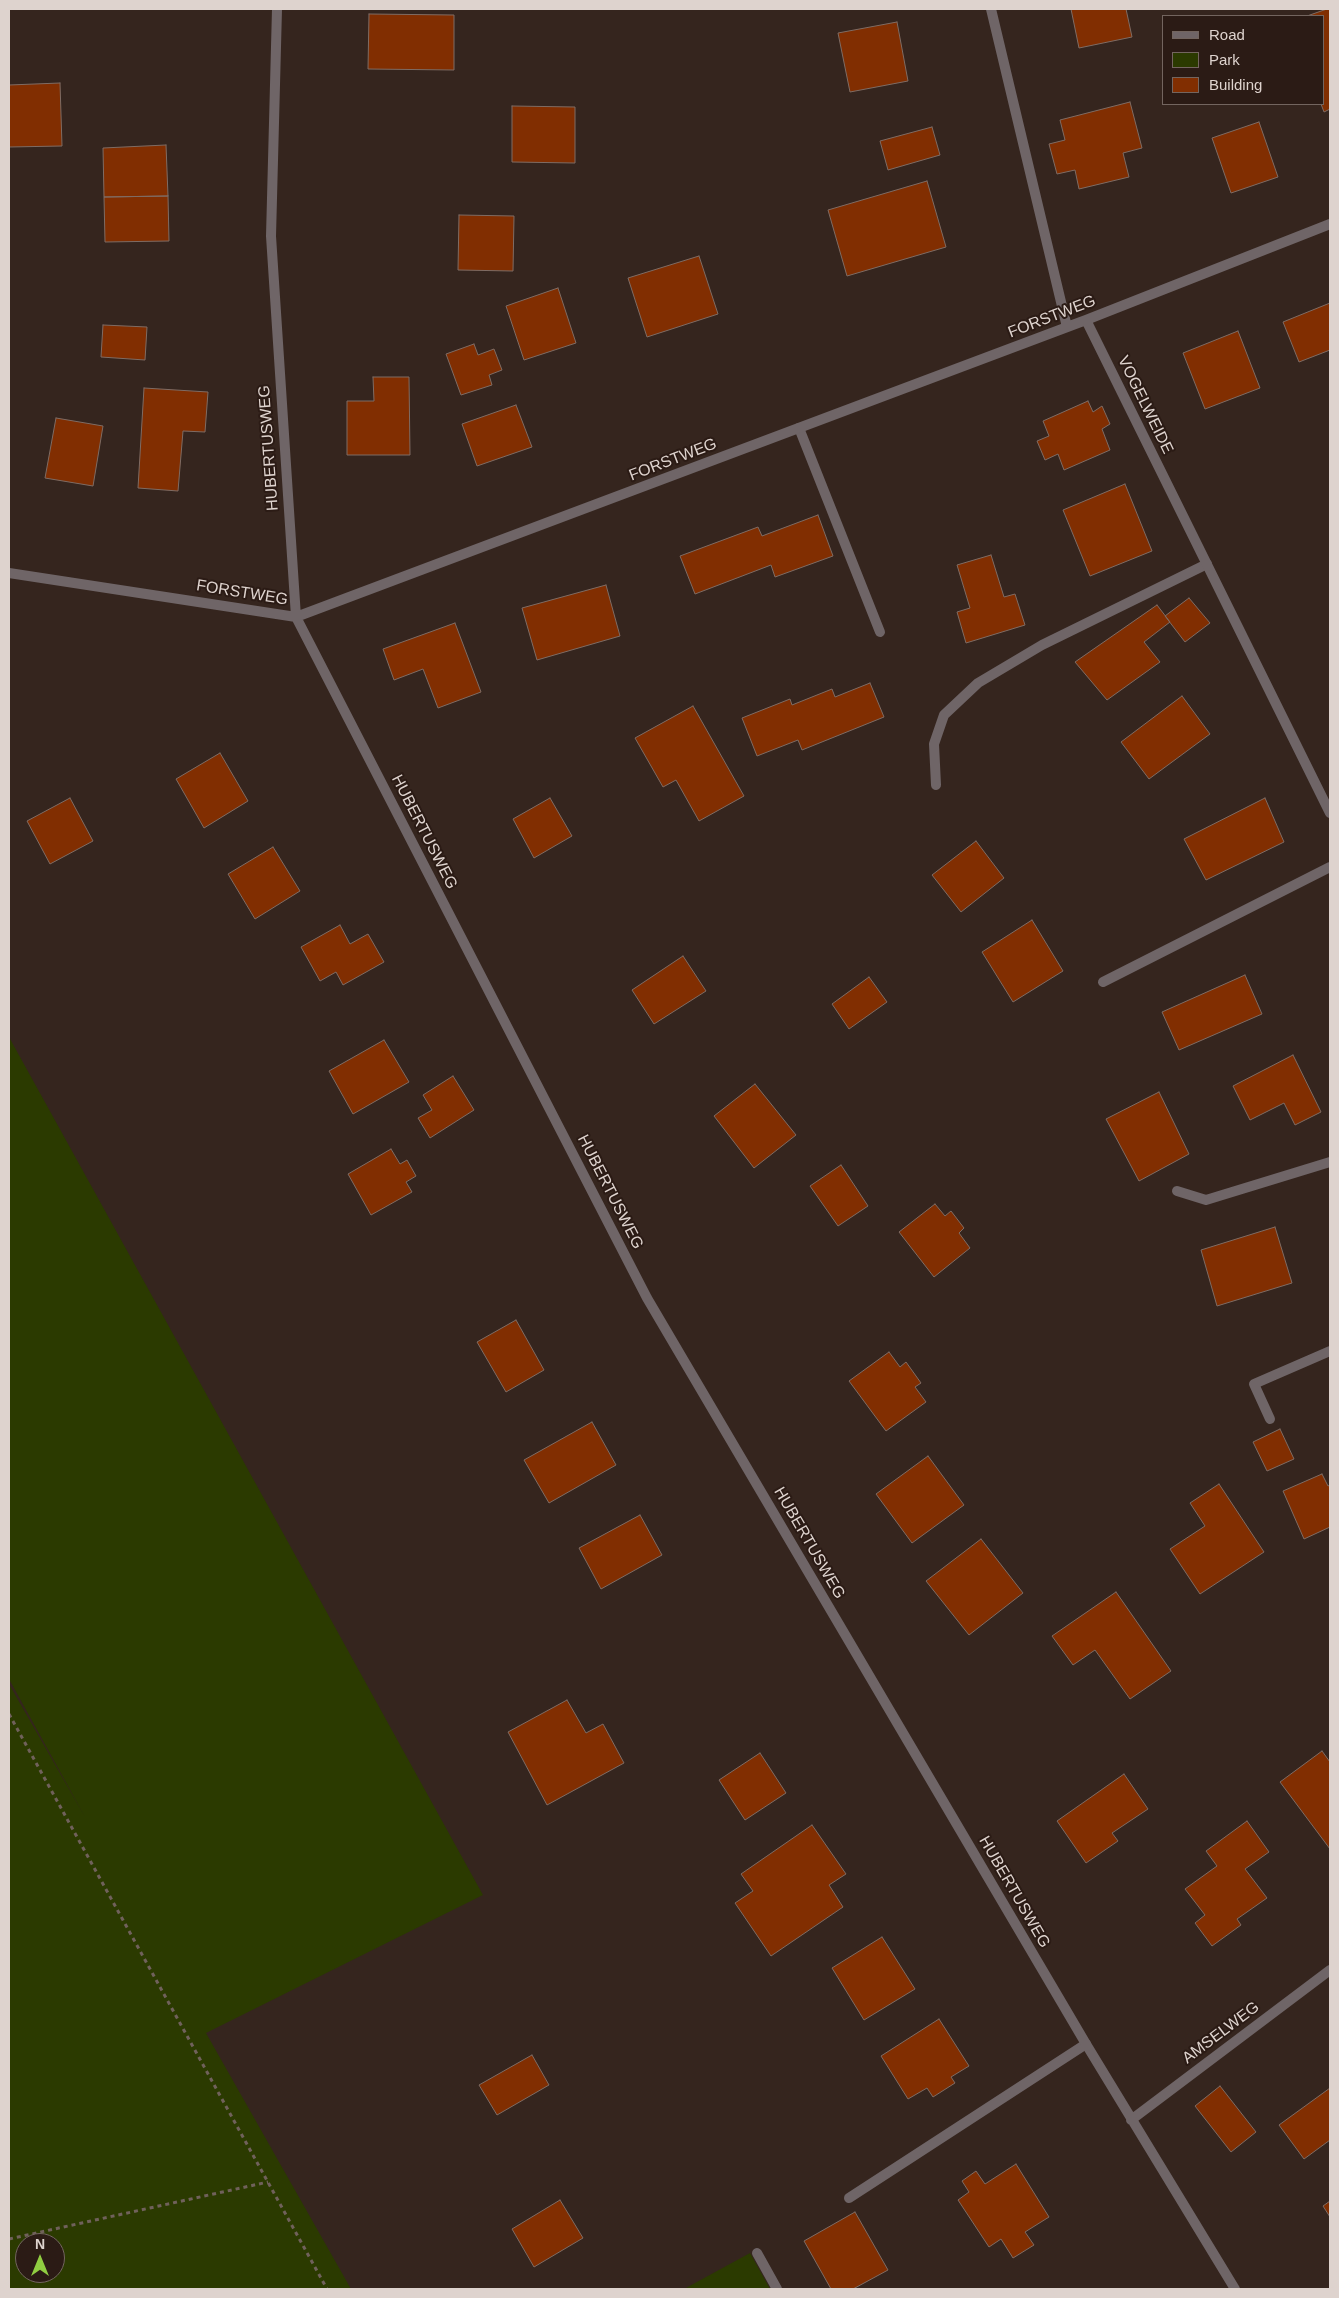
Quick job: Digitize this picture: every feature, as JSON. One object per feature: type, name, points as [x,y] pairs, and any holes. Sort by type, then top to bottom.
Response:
[{"type":"street","name":"HUBERTUSWEG","points":[[277,9],[271,236],[296,617],[648,1298],[1131,2120],[1235,2289]]},
{"type":"street","points":[[991,9],[1067,326],[1086,320]]},
{"type":"street","name":"FORSTWEG","points":[[9,573],[296,617],[1086,320],[1330,224]]},
{"type":"street","name":"VOGELWEIDE","points":[[1086,320],[1330,814]]},
{"type":"street","points":[[799,428],[880,632]]},
{"type":"street","points":[[936,785],[934,744],[944,715],[978,683],[1042,645],[1207,564]]},
{"type":"street","points":[[1103,982],[1330,867]]},
{"type":"street","points":[[1177,1191],[1206,1200],[1330,1162]]},
{"type":"street","points":[[1270,1419],[1254,1384],[1330,1351]]},
{"type":"street","name":"AMSELWEG","points":[[1131,2120],[1330,1970]]},
{"type":"street","points":[[849,2198],[1086,2044]]},
{"type":"street","points":[[757,2253],[777,2289]]},
{"type":"path","points":[[9,1714],[327,2289]]},
{"type":"path","points":[[9,2239],[268,2182]]},
{"type":"green space","points":[[9,1037],[483,1895],[206,2033],[351,2289],[9,2289],[9,1684],[85,1817],[9,1679]]},
{"type":"green space","points":[[750,2253],[770,2289],[684,2289]]},
{"type":"building","points":[[1071,9],[1126,9],[1132,37],[1079,48]]},
{"type":"building","points":[[1327,9],[1330,10],[1330,109],[1324,112],[1321,105],[1324,105],[1324,15],[1310,15]]},
{"type":"building","points":[[369,14],[454,15],[454,70],[368,69]]},
{"type":"building","points":[[897,22],[908,81],[850,92],[838,33]]},
{"type":"building","points":[[60,83],[62,146],[9,147],[9,85]]},
{"type":"building","points":[[1130,102],[1142,148],[1123,153],[1129,177],[1079,189],[1075,170],[1057,174],[1049,144],[1065,140],[1060,120]]},
{"type":"building","points":[[512,106],[575,107],[575,163],[512,162]]},
{"type":"building","points":[[1259,122],[1278,177],[1231,193],[1212,138]]},
{"type":"building","points":[[932,127],[940,155],[888,170],[880,141]]},
{"type":"building","points":[[166,145],[168,196],[104,197],[103,148]]},
{"type":"building","points":[[927,181],[946,247],[847,276],[828,210]]},
{"type":"building","points":[[168,196],[169,241],[105,242],[104,197]]},
{"type":"building","points":[[459,215],[514,216],[513,271],[458,270]]},
{"type":"building","points":[[699,256],[718,314],[647,337],[628,278]]},
{"type":"building","points":[[558,288],[576,343],[524,360],[506,306]]},
{"type":"building","points":[[1330,303],[1330,350],[1299,362],[1283,322]]},
{"type":"building","points":[[103,325],[147,327],[145,360],[101,357]]},
{"type":"building","points":[[1238,331],[1260,388],[1205,409],[1183,353]]},
{"type":"building","points":[[474,344],[478,355],[494,349],[502,370],[489,375],[492,385],[461,395],[446,354]]},
{"type":"building","points":[[373,377],[409,377],[410,455],[347,455],[347,401],[374,401]]},
{"type":"building","points":[[144,388],[208,392],[205,432],[183,431],[178,491],[138,488]]},
{"type":"building","points":[[1088,401],[1093,412],[1102,406],[1110,424],[1102,429],[1110,450],[1064,470],[1058,454],[1045,460],[1037,441],[1049,436],[1043,421]]},
{"type":"building","points":[[516,405],[532,447],[477,466],[462,424]]},
{"type":"building","points":[[56,418],[103,426],[93,486],[45,478]]},
{"type":"building","points":[[1125,484],[1152,551],[1090,576],[1063,510]]},
{"type":"building","points":[[818,515],[833,556],[775,577],[771,565],[695,594],[680,556],[758,527],[762,536]]},
{"type":"building","points":[[991,555],[1004,597],[1015,594],[1025,625],[966,643],[957,612],[970,608],[957,565]]},
{"type":"building","points":[[606,585],[620,636],[537,660],[522,608]]},
{"type":"building","points":[[1189,598],[1210,623],[1185,642],[1165,616]]},
{"type":"building","points":[[1157,605],[1170,622],[1144,642],[1160,662],[1107,700],[1075,662]]},
{"type":"building","points":[[455,623],[481,692],[438,708],[423,669],[394,680],[383,649]]},
{"type":"building","points":[[870,683],[884,717],[802,750],[798,740],[757,756],[742,718],[790,699],[792,705],[832,689],[835,697]]},
{"type":"building","points":[[1182,696],[1210,734],[1149,779],[1121,742]]},
{"type":"building","points":[[693,706],[744,796],[699,821],[676,780],[663,787],[635,738]]},
{"type":"building","points":[[220,753],[248,801],[204,828],[176,779]]},
{"type":"building","points":[[70,798],[93,841],[50,864],[27,821]]},
{"type":"building","points":[[550,798],[572,836],[534,858],[513,819]]},
{"type":"building","points":[[1265,798],[1284,842],[1206,880],[1184,839]]},
{"type":"building","points":[[976,841],[1004,878],[961,912],[932,875]]},
{"type":"building","points":[[273,847],[300,891],[255,919],[228,874]]},
{"type":"building","points":[[1032,920],[1063,971],[1013,1002],[982,952]]},
{"type":"building","points":[[340,925],[350,944],[368,934],[384,962],[343,985],[336,972],[320,981],[301,947]]},
{"type":"building","points":[[683,956],[706,991],[654,1024],[632,990]]},
{"type":"building","points":[[1245,975],[1262,1014],[1179,1050],[1162,1012]]},
{"type":"building","points":[[869,977],[887,1002],[849,1029],[832,1004]]},
{"type":"building","points":[[384,1040],[409,1082],[353,1114],[329,1071]]},
{"type":"building","points":[[1293,1055],[1321,1112],[1295,1125],[1284,1103],[1250,1120],[1233,1086]]},
{"type":"building","points":[[453,1076],[474,1110],[430,1138],[418,1118],[432,1110],[423,1095]]},
{"type":"building","points":[[755,1084],[796,1135],[754,1168],[714,1116]]},
{"type":"building","points":[[1159,1092],[1189,1154],[1139,1181],[1106,1119]]},
{"type":"building","points":[[391,1149],[400,1164],[407,1160],[416,1176],[406,1182],[412,1192],[371,1215],[348,1174]]},
{"type":"building","points":[[841,1165],[868,1206],[838,1226],[810,1186]]},
{"type":"building","points":[[935,1204],[945,1216],[951,1211],[964,1228],[959,1233],[970,1248],[934,1277],[899,1232]]},
{"type":"building","points":[[1275,1227],[1292,1283],[1217,1306],[1201,1250]]},
{"type":"building","points":[[516,1320],[544,1370],[506,1392],[477,1342]]},
{"type":"building","points":[[889,1352],[900,1367],[906,1362],[921,1383],[915,1387],[926,1402],[886,1431],[849,1381]]},
{"type":"building","points":[[592,1422],[616,1465],[549,1503],[524,1460]]},
{"type":"building","points":[[1280,1429],[1294,1459],[1267,1471],[1253,1442]]},
{"type":"building","points":[[928,1456],[964,1505],[912,1543],[876,1494]]},
{"type":"building","points":[[1322,1474],[1328,1486],[1330,1485],[1330,1527],[1304,1539],[1283,1491]]},
{"type":"building","points":[[1219,1484],[1264,1552],[1200,1594],[1170,1549],[1205,1526],[1190,1503]]},
{"type":"building","points":[[640,1515],[662,1555],[601,1589],[579,1548]]},
{"type":"building","points":[[981,1539],[1023,1593],[969,1635],[926,1581]]},
{"type":"building","points":[[1116,1592],[1171,1671],[1130,1699],[1095,1650],[1073,1665],[1052,1636]]},
{"type":"building","points":[[567,1700],[586,1733],[603,1724],[624,1763],[547,1805],[508,1732]]},
{"type":"building","points":[[1322,1751],[1330,1762],[1330,1849],[1280,1782]]},
{"type":"building","points":[[760,1753],[786,1793],[745,1820],[719,1780]]},
{"type":"building","points":[[1124,1774],[1148,1809],[1112,1833],[1118,1841],[1086,1863],[1057,1821]]},
{"type":"building","points":[[1247,1821],[1269,1852],[1245,1869],[1267,1898],[1237,1919],[1241,1925],[1212,1946],[1195,1923],[1205,1915],[1185,1889],[1217,1866],[1206,1851]]},
{"type":"building","points":[[812,1825],[846,1874],[829,1885],[843,1907],[771,1956],[735,1903],[753,1891],[741,1874]]},
{"type":"building","points":[[882,1937],[915,1989],[864,2020],[832,1968]]},
{"type":"building","points":[[939,2019],[969,2066],[951,2077],[955,2083],[933,2097],[927,2088],[908,2099],[881,2056]]},
{"type":"building","points":[[532,2055],[549,2085],[497,2115],[479,2085]]},
{"type":"building","points":[[1220,2086],[1256,2132],[1231,2152],[1195,2106]]},
{"type":"building","points":[[1330,2088],[1330,2140],[1304,2159],[1279,2125]]},
{"type":"building","points":[[1016,2164],[1049,2217],[1025,2232],[1034,2245],[1013,2258],[1001,2239],[989,2247],[958,2200],[969,2192],[962,2181],[976,2171],[985,2184]]},
{"type":"building","points":[[560,2200],[583,2238],[534,2267],[512,2229]]},
{"type":"building","points":[[1330,2201],[1330,2217],[1323,2206]]},
{"type":"building","points":[[855,2212],[888,2270],[853,2289],[831,2289],[804,2241]]}]
